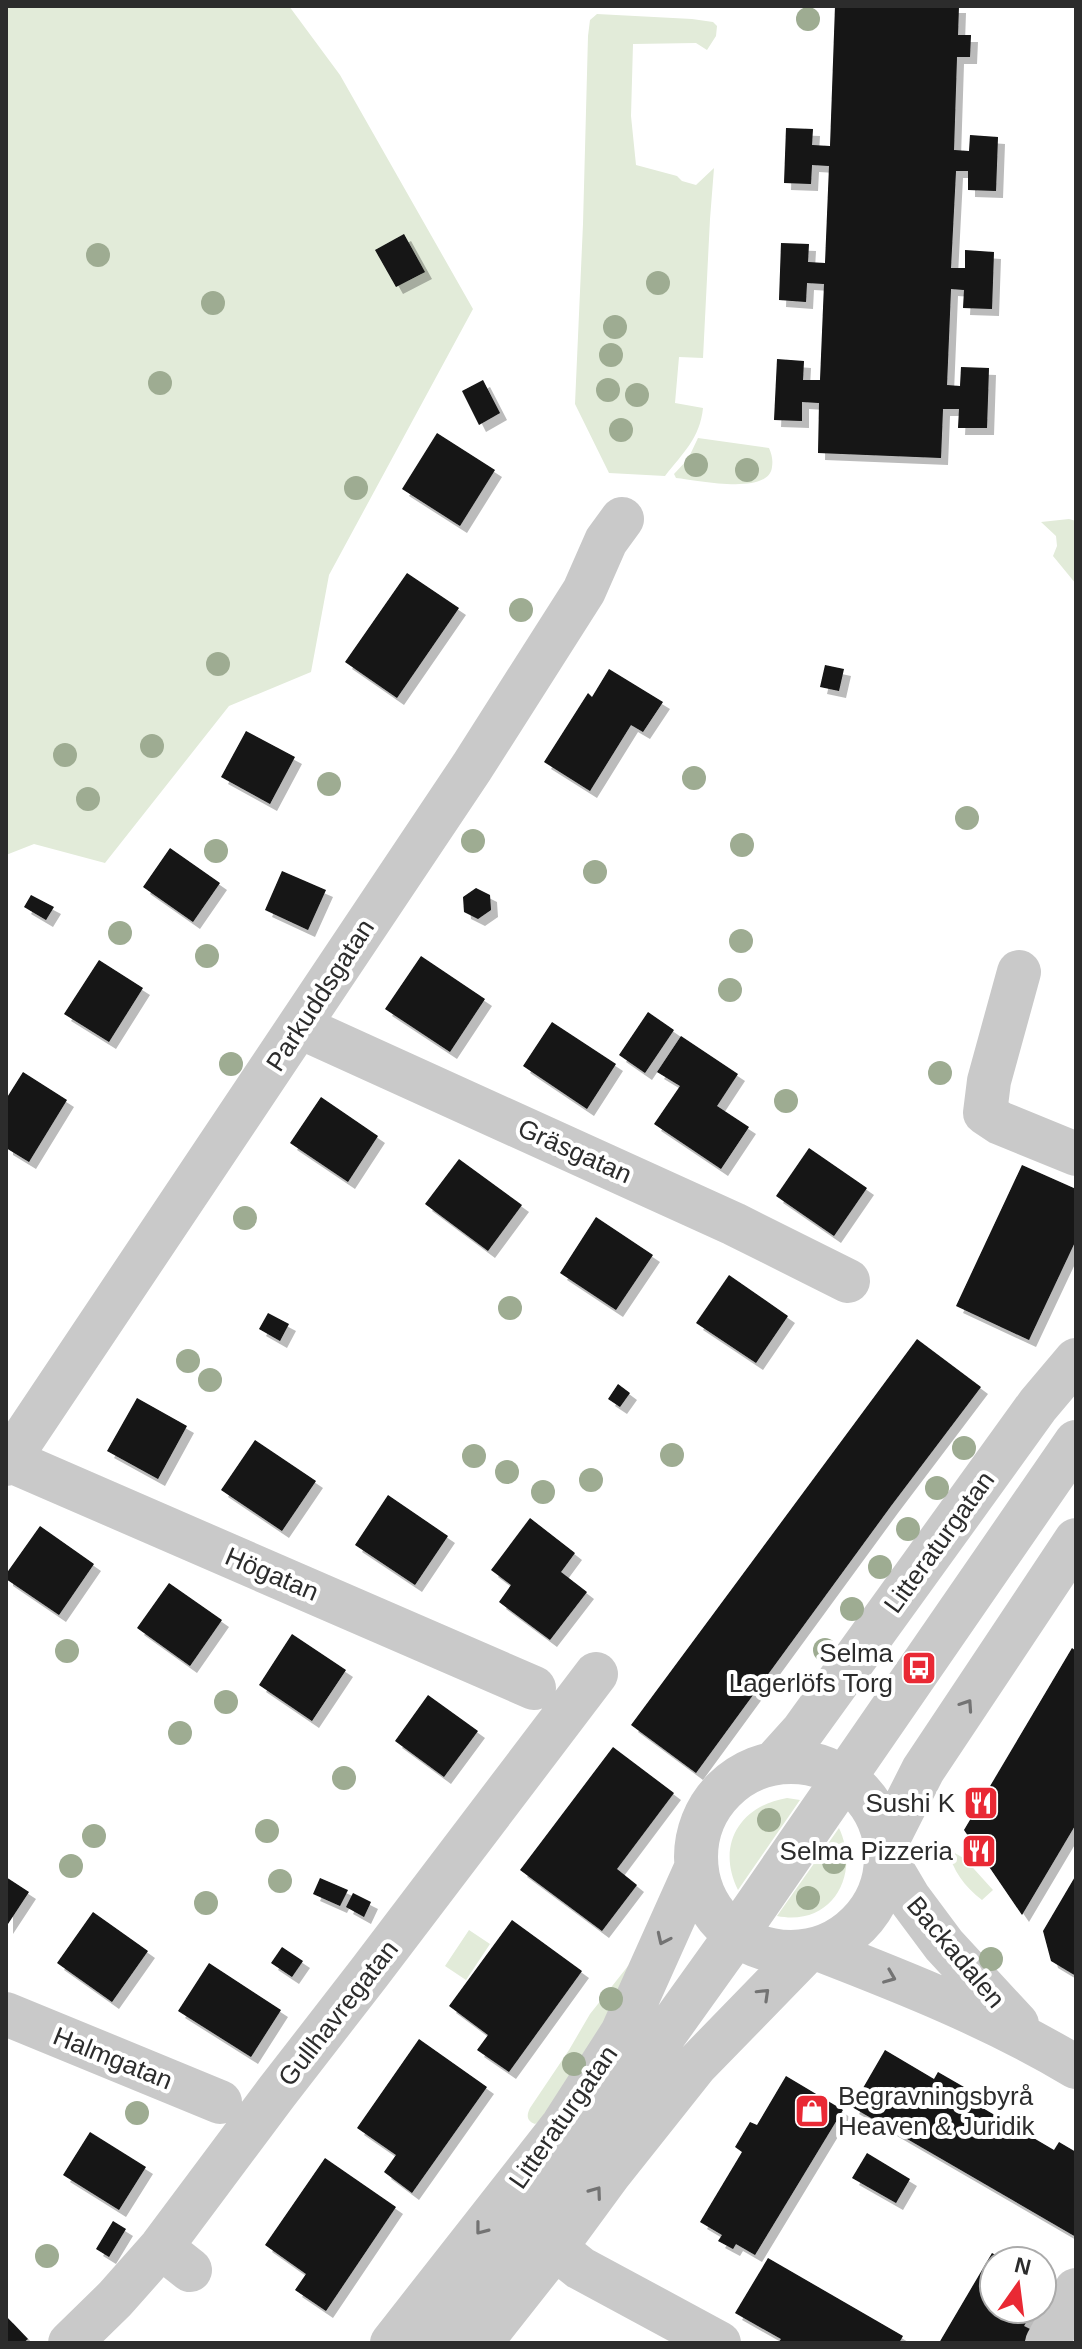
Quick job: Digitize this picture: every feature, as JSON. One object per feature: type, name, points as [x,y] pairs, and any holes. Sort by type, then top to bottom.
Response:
[{"type":"street","name":"Parkuddsgatan","points":[[8,1462],[472,767],[578,601],[606,541],[622,519]]},
{"type":"street","points":[[1019,972],[989,1081],[985,1113],[1000,1123],[1076,1154]]},
{"type":"street","name":"Gräsgatan","points":[[300,1027],[734,1224],[848,1281]]},
{"type":"street","name":"Litteraturgatan","points":[[775,1762],[802,1732],[1038,1405],[1076,1360]]},
{"type":"street","points":[[434,2343],[572,2164],[736,1935],[1076,1442]]},
{"type":"street","name":"Högatan","points":[[8,1462],[534,1688]]},
{"type":"street","points":[[480,2343],[695,2066],[812,1950],[845,1935],[867,1915],[881,1888],[886,1852],[923,1770],[1076,1540]]},
{"type":"street","name":"Gullhavregatan","points":[[70,2343],[115,2299],[175,2258],[276,2093],[596,1674]]},
{"type":"street","name":"Litteraturgatan","points":[[812,1950],[788,1952],[752,1944],[736,1935],[713,1913],[705,1899],[696,1868],[698,1836],[710,1806],[731,1782],[759,1767],[790,1761],[818,1765],[844,1777],[868,1800],[876,1814],[886,1852]]},
{"type":"street","name":"Backadalen","points":[[886,1852],[909,1898],[944,1945],[1032,2041]]},
{"type":"street","name":"Litteraturgatan","points":[[392,2343],[571,2112],[622,2033],[696,1868]]},
{"type":"street","name":"Backadalen","points":[[812,1950],[918,1988],[1032,2041],[1076,2067]]},
{"type":"street","name":"Halmgatan","points":[[6,2014],[220,2102]]},
{"type":"street","points":[[555,2248],[580,2268],[674,2304],[719,2343]]},
{"type":"street","points":[[1047,2343],[1076,2290]]},
{"type":"green space","points":[[6,6],[289,6],[340,75],[473,309],[329,575],[311,672],[229,706],[105,863],[34,844],[6,855]]},
{"type":"green space","points":[[597,14],[692,19],[713,22],[717,26],[716,36],[707,50],[696,43],[633,44],[631,116],[636,165],[677,176],[696,185],[714,168],[703,358],[679,357],[675,403],[703,408],[694,437],[665,476],[609,473],[575,404],[588,36],[590,20]]},
{"type":"green space","points":[[698,438],[769,448],[772,467],[768,476],[746,484],[676,478],[674,474],[688,459]]},
{"type":"green space","points":[[1076,521],[1076,584],[1053,556],[1057,546],[1056,536],[1041,522]]},
{"type":"green space","points":[[787,1798],[800,1800],[738,1890],[730,1858],[736,1830],[756,1810],[770,1802]]},
{"type":"green space","points":[[839,1828],[846,1863],[844,1879],[837,1894],[813,1914],[777,1916]]},
{"type":"green space","points":[[948,1849],[965,1859],[993,1890],[982,1900],[960,1878]]},
{"type":"green space","points":[[469,1930],[490,1944],[466,1980],[445,1966]]},
{"type":"green space","points":[[628,1966],[633,1970],[556,2110],[532,2123],[528,2118],[530,2108],[590,2014]]},
{"type":"building","points":[[835,6],[959,6],[958,35],[971,35],[970,57],[957,57],[954,150],[969,151],[970,135],[998,137],[996,191],[968,190],[968,171],[956,171],[951,268],[965,268],[965,250],[994,252],[992,309],[963,308],[964,290],[951,289],[947,385],[960,386],[961,367],[989,368],[987,428],[958,428],[959,409],[943,409],[941,458],[818,453],[819,403],[802,402],[802,421],[774,420],[777,359],[804,361],[803,380],[820,380],[824,284],[807,283],[806,302],[779,300],[781,243],[809,244],[808,262],[825,263],[829,166],[812,165],[811,184],[784,183],[786,128],[813,129],[812,145],[830,146]]},
{"type":"building","points":[[404,234],[425,272],[396,287],[375,250]]},
{"type":"building","points":[[483,380],[500,413],[479,425],[462,391]]},
{"type":"building","points":[[437,433],[495,470],[460,526],[402,489]]},
{"type":"building","points":[[407,573],[459,608],[397,698],[345,662]]},
{"type":"building","points":[[825,665],[844,669],[839,691],[820,687]]},
{"type":"building","points":[[609,669],[663,702],[643,732],[631,725],[590,791],[544,762],[588,693],[592,697]]},
{"type":"building","points":[[246,731],[295,757],[270,804],[221,777]]},
{"type":"building","points":[[170,848],[220,883],[193,922],[143,887]]},
{"type":"building","points":[[282,871],[326,890],[308,930],[265,910]]},
{"type":"building","points":[[476,888],[490,895],[491,910],[478,919],[464,912],[463,897]]},
{"type":"building","points":[[31,895],[54,907],[46,920],[24,907]]},
{"type":"building","points":[[421,956],[485,999],[450,1052],[385,1009]]},
{"type":"building","points":[[99,960],[143,988],[109,1042],[64,1014]]},
{"type":"building","points":[[648,1012],[674,1030],[645,1073],[619,1055]]},
{"type":"building","points":[[552,1022],[616,1064],[587,1109],[523,1066]]},
{"type":"building","points":[[681,1036],[738,1074],[717,1106],[749,1127],[721,1169],[654,1124],[680,1086],[657,1072]]},
{"type":"building","points":[[23,1072],[67,1100],[29,1162],[6,1148],[6,1099]]},
{"type":"building","points":[[321,1097],[378,1136],[348,1182],[290,1143]]},
{"type":"building","points":[[809,1148],[867,1188],[834,1236],[776,1196]]},
{"type":"building","points":[[459,1159],[522,1205],[488,1251],[425,1204]]},
{"type":"building","points":[[1022,1165],[1076,1189],[1076,1240],[1029,1340],[956,1306]]},
{"type":"building","points":[[596,1217],[653,1255],[616,1310],[560,1273]]},
{"type":"building","points":[[729,1275],[788,1316],[756,1363],[696,1323]]},
{"type":"building","points":[[268,1313],[289,1324],[280,1341],[259,1329]]},
{"type":"building","points":[[917,1339],[981,1387],[696,1773],[631,1725]]},
{"type":"building","points":[[618,1384],[630,1393],[620,1407],[608,1399]]},
{"type":"building","points":[[137,1398],[187,1426],[158,1479],[107,1451]]},
{"type":"building","points":[[255,1440],[316,1481],[282,1531],[221,1490]]},
{"type":"building","points":[[388,1495],[448,1536],[415,1585],[355,1545]]},
{"type":"building","points":[[530,1518],[575,1553],[561,1572],[587,1592],[550,1640],[499,1602],[511,1585],[491,1570]]},
{"type":"building","points":[[40,1526],[94,1564],[59,1615],[6,1579],[6,1574]]},
{"type":"building","points":[[169,1583],[222,1620],[190,1666],[137,1628]]},
{"type":"building","points":[[292,1634],[346,1670],[312,1721],[259,1685]]},
{"type":"building","points":[[1072,1648],[1076,1651],[1076,1824],[1022,1915],[964,1830]]},
{"type":"building","points":[[428,1695],[478,1731],[444,1777],[395,1741]]},
{"type":"building","points":[[613,1747],[674,1793],[617,1869],[637,1885],[602,1931],[520,1870]]},
{"type":"building","points":[[1076,1875],[1076,1976],[1051,1961],[1043,1931]]},
{"type":"building","points":[[6,1877],[29,1892],[6,1927]]},
{"type":"building","points":[[320,1878],[348,1890],[340,1906],[313,1894]]},
{"type":"building","points":[[353,1893],[371,1902],[364,1917],[346,1907]]},
{"type":"building","points":[[93,1912],[148,1951],[112,2002],[57,1963]]},
{"type":"building","points":[[512,1920],[582,1971],[509,2072],[477,2050],[488,2035],[449,2006]]},
{"type":"building","points":[[282,1947],[303,1961],[292,1977],[271,1963]]},
{"type":"building","points":[[209,1963],[281,2010],[251,2057],[178,2011]]},
{"type":"building","points":[[419,2039],[487,2087],[412,2193],[384,2172],[396,2155],[357,2128]]},
{"type":"building","points":[[885,2050],[934,2079],[938,2072],[964,2087],[959,2094],[1054,2150],[1059,2142],[1076,2152],[1076,2237],[852,2107]]},
{"type":"building","points":[[786,2076],[843,2110],[755,2255],[736,2244],[733,2249],[718,2241],[722,2235],[700,2222],[742,2152],[735,2147],[750,2122],[757,2125]]},
{"type":"building","points":[[90,2132],[146,2167],[119,2210],[63,2175]]},
{"type":"building","points":[[867,2153],[910,2179],[896,2203],[852,2178]]},
{"type":"building","points":[[325,2158],[396,2207],[326,2311],[295,2290],[306,2274],[265,2245]]},
{"type":"building","points":[[113,2221],[126,2229],[109,2257],[96,2249]]},
{"type":"building","points":[[768,2258],[903,2336],[899,2343],[778,2343],[781,2339],[735,2313]]},
{"type":"building","points":[[978,2277],[978,2325],[1025,2325],[1032,2330],[1024,2343],[939,2343]]},
{"type":"building","points":[[6,2316],[28,2339],[23,2343],[6,2343]]},
{"type":"place","name":"Selma Lagerlöfs Torg","points":[[919,1668]]},
{"type":"place","name":"Sushi K","points":[[981,1803]]},
{"type":"place","name":"Selma Pizzeria","points":[[979,1851]]},
{"type":"place","name":"Begravningsbyrå Heaven & Juridik","points":[[812,2111]]}]
